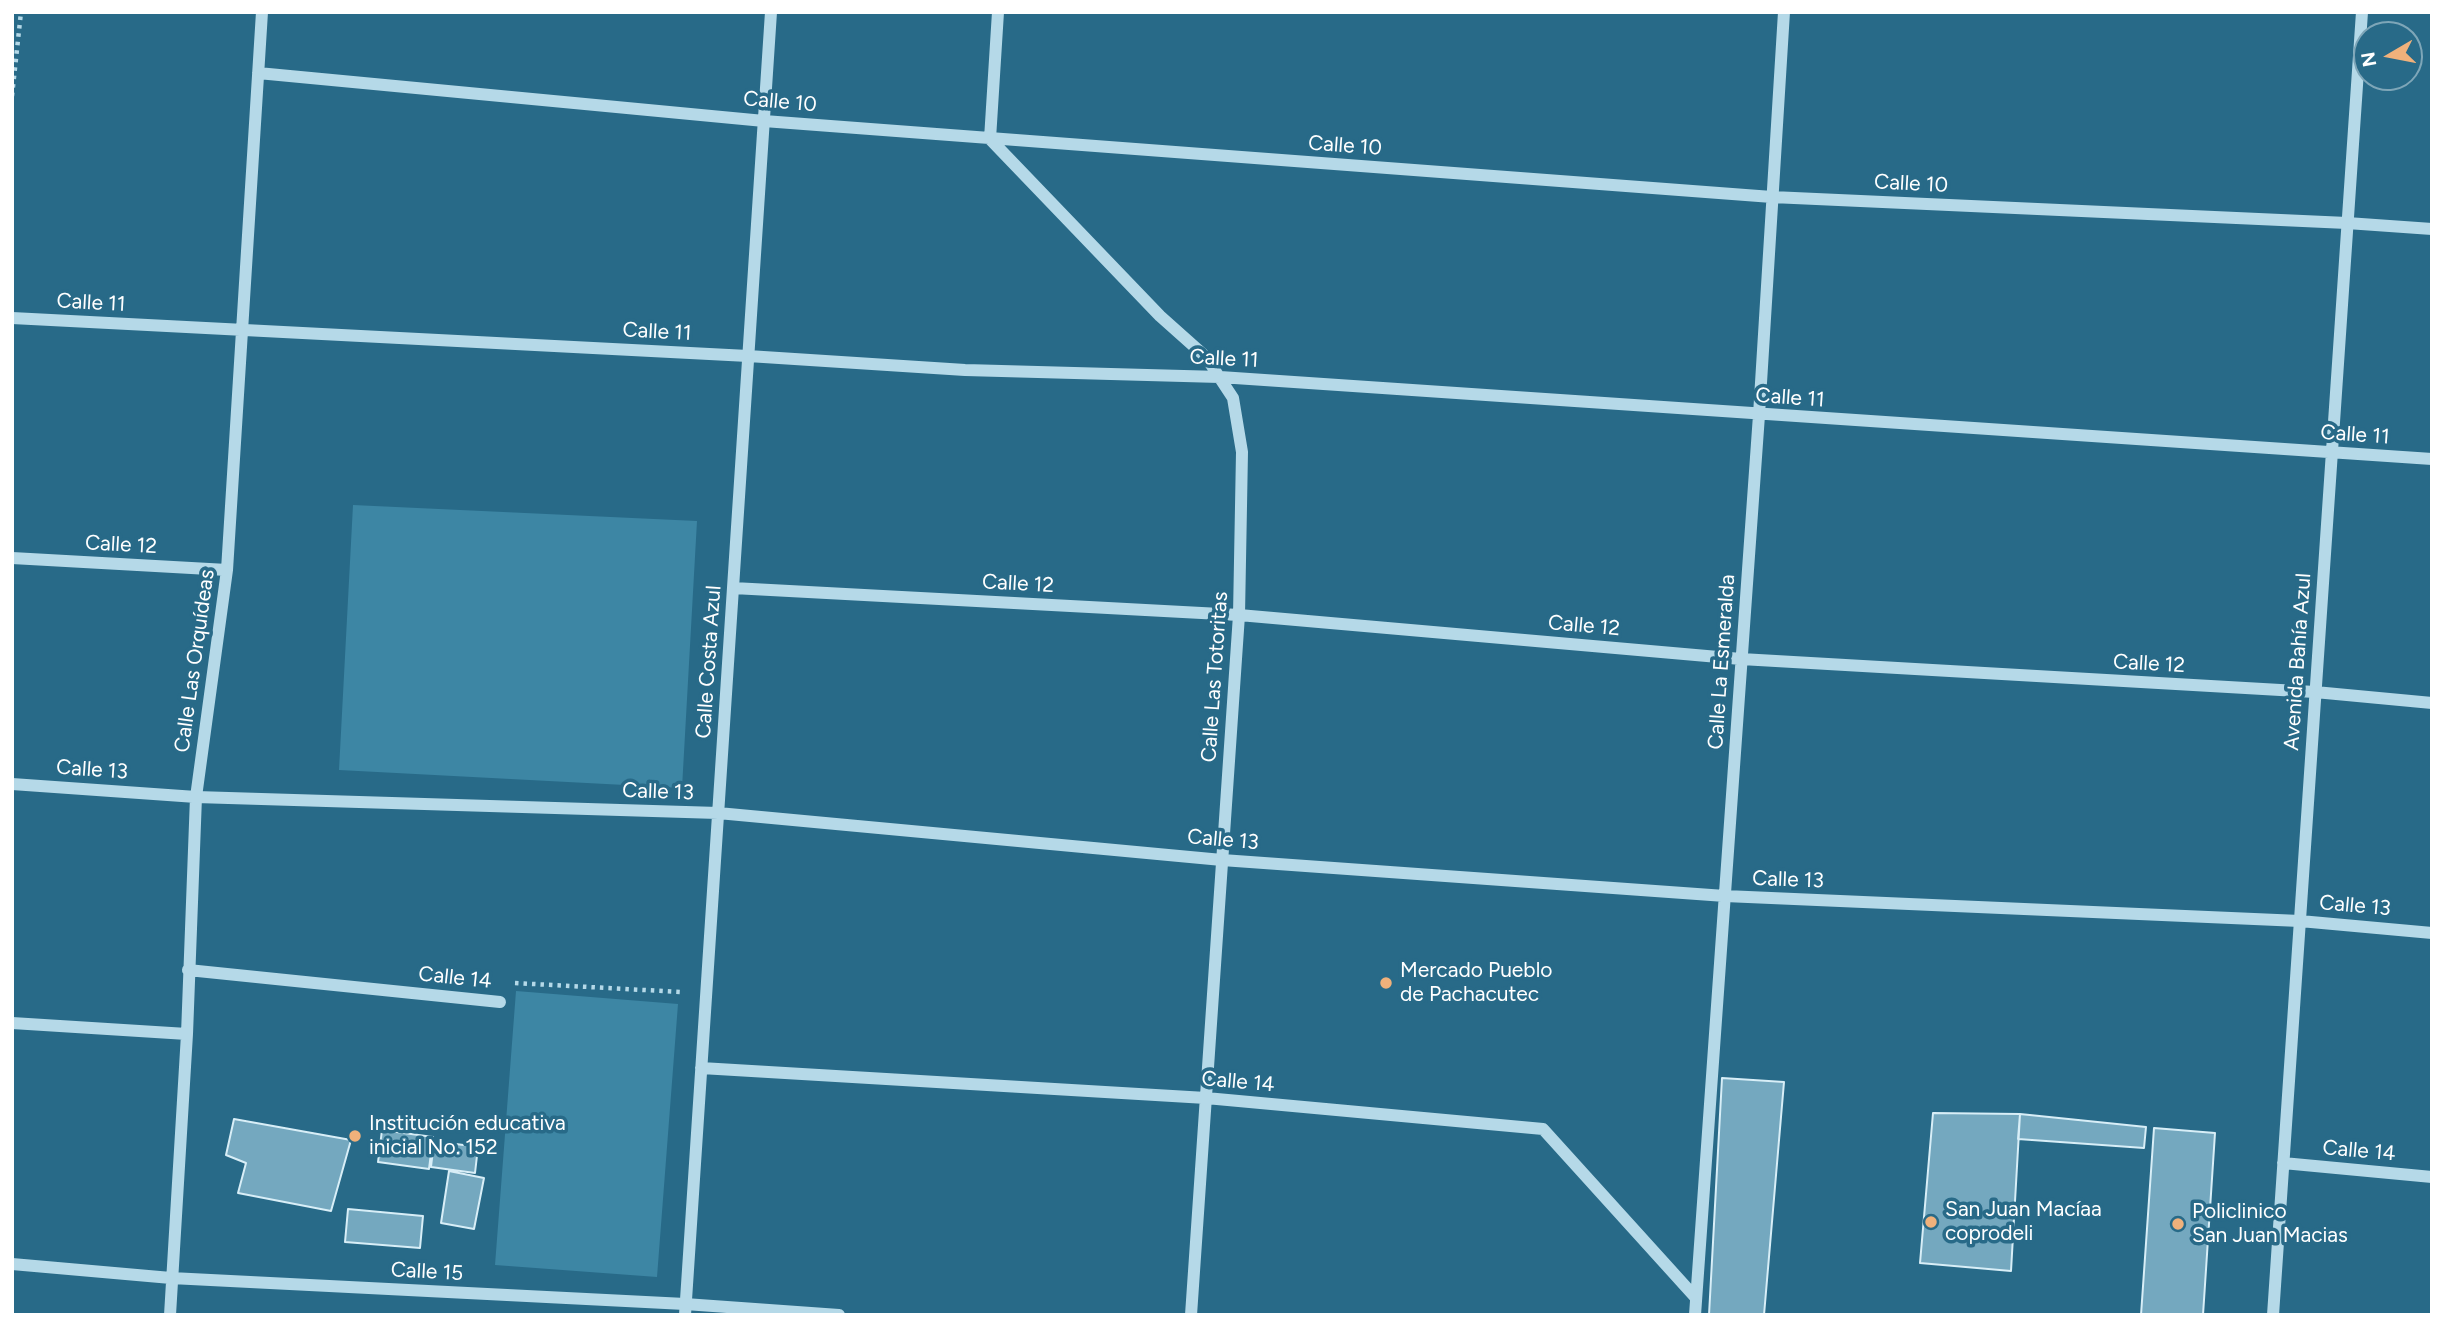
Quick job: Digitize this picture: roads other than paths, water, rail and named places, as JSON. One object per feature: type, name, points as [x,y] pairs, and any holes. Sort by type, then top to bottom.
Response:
[{"type":"street","name":"Calle Las Orquídeas","points":[[170,1315],[187,1034],[196,797],[227,570],[262,12]]},
{"type":"street","name":"Calle Costa Azul","points":[[685,1309],[771,12]]},
{"type":"street","points":[[990,138],[998,12]]},
{"type":"street","name":"Calle La Esmeralda","points":[[1695,1315],[1759,415],[1784,12]]},
{"type":"street","name":"Avenida Bahía Azul","points":[[2273,1315],[2361,12]]},
{"type":"street","name":"Calle 10","points":[[258,73],[764,121],[1772,197],[2432,229]]},
{"type":"street","name":"Calle Las Totoritas","points":[[990,138],[1160,316],[1206,357],[1233,398],[1242,452],[1239,615],[1191,1315]]},
{"type":"street","name":"Calle 11","points":[[12,318],[748,356],[965,370],[1220,377],[2432,459]]},
{"type":"street","name":"Calle 12","points":[[12,558],[227,570]]},
{"type":"street","name":"Calle 12","points":[[733,588],[1239,615],[1741,659],[2315,692],[2432,703]]},
{"type":"street","name":"Calle 13","points":[[12,784],[196,797],[718,813],[1222,860],[1725,896],[2300,920],[2432,933]]},
{"type":"street","name":"Calle 14","points":[[188,970],[500,1002]]},
{"type":"street","points":[[12,1023],[187,1034]]},
{"type":"street","name":"Calle 14","points":[[701,1068],[1206,1098],[1543,1129],[1696,1298]]},
{"type":"street","name":"Calle 14","points":[[2283,1163],[2432,1177]]},
{"type":"street","name":"Calle 15","points":[[12,1264],[171,1278],[685,1309],[839,1315]]},
{"type":"place","name":"Mercado Pueblo de Pachacutec","points":[[1386,983]]},
{"type":"place","name":"Institución educativa inicial No. 152","points":[[355,1136]]},
{"type":"place","name":"San Juan Macíaa coprodeli","points":[[1931,1222]]},
{"type":"place","name":"Policlinico San Juan Macias","points":[[2178,1224]]}]
